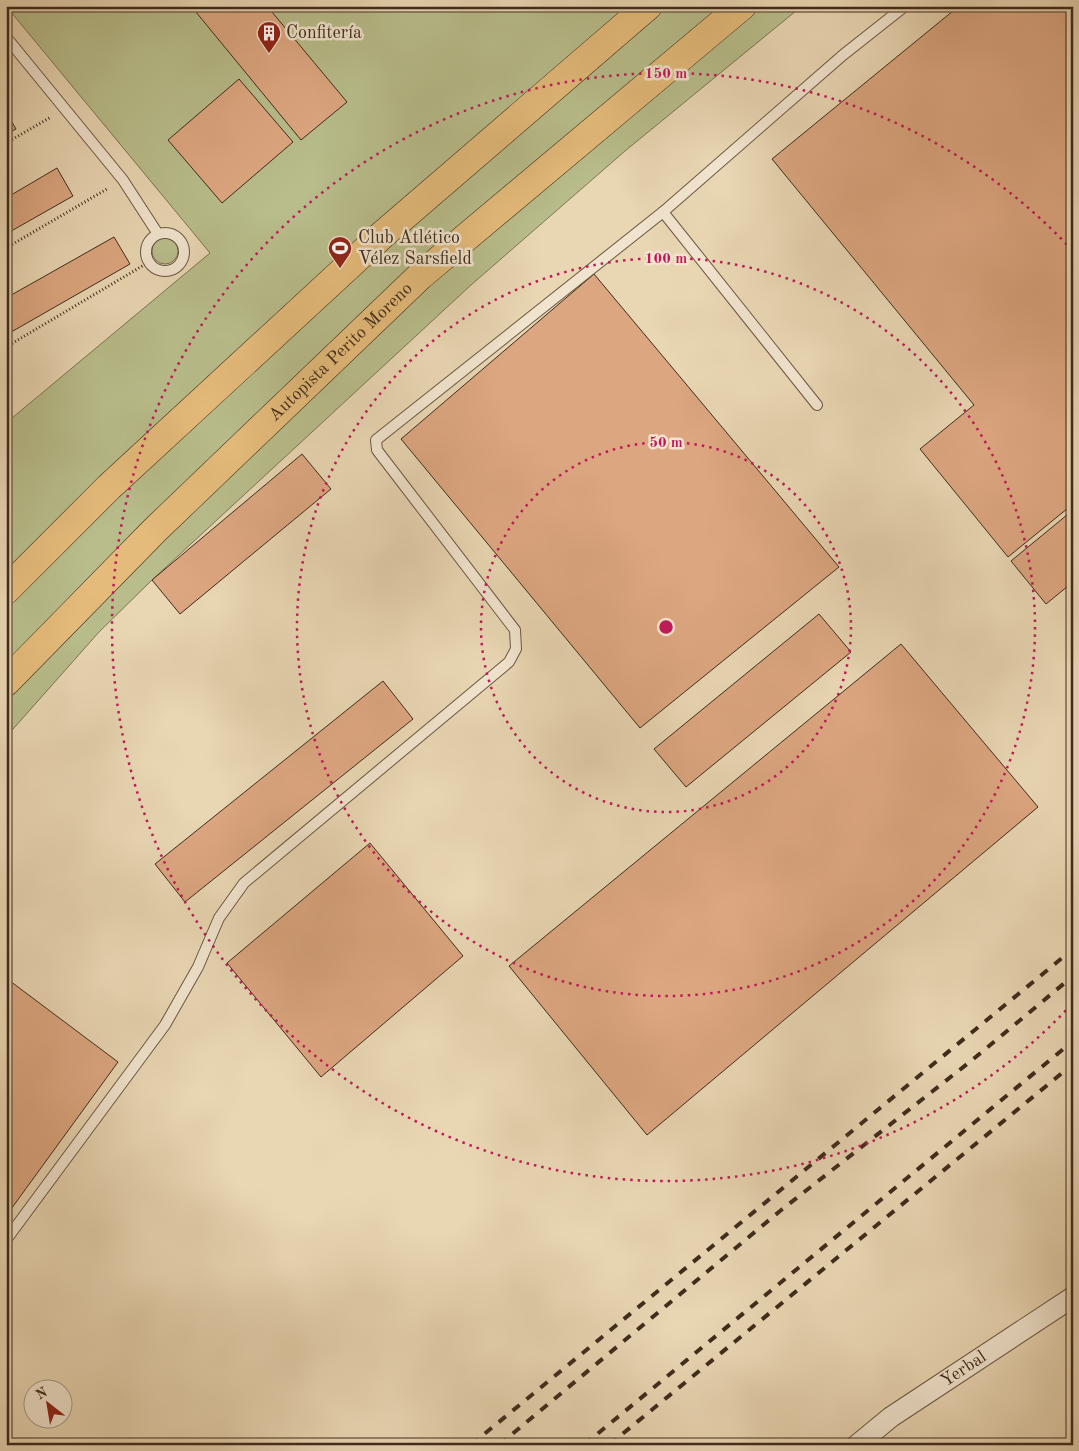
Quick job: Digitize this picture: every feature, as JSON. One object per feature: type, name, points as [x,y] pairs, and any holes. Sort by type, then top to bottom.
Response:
[{"type":"highway","points":[[6,590],[109,487],[381,236],[648,6]]},
{"type":"highway","name":"Autopista Perito Moreno","points":[[6,682],[155,530],[420,276],[742,6]]},
{"type":"street","name":"Yerbal","points":[[857,1445],[891,1417],[1073,1297]]},
{"type":"lane","points":[[6,1240],[165,1025],[198,967],[219,918],[244,883],[509,662],[516,649],[515,630],[377,450],[376,440],[663,212],[843,55],[905,6]]},
{"type":"lane","points":[[6,37],[123,180],[158,234]]},
{"type":"lane","points":[[663,212],[817,405]]},
{"type":"lane","points":[[158,234],[175,236],[181,242],[184,250],[183,259],[178,267],[169,271],[162,271],[149,262],[147,247],[151,239],[158,234]]},
{"type":"path","points":[[6,143],[64,109]]},
{"type":"path","points":[[6,248],[123,180]]},
{"type":"path","points":[[6,347],[149,262]]},
{"type":"green space","name":"Club Atlético Vélez Sarsfield","points":[[6,6],[802,6],[625,151],[471,285],[152,580],[99,632],[6,737],[6,423],[210,253]]},
{"type":"green space","points":[[165,238],[174,242],[178,251],[174,260],[165,264],[156,260],[152,251],[156,242]]},
{"type":"building","name":"Confitería","points":[[191,6],[267,6],[347,102],[301,140]]},
{"type":"building","points":[[959,6],[1073,6],[1073,504],[1008,557],[920,449],[974,405],[772,159]]},
{"type":"building","points":[[239,79],[293,142],[222,203],[168,140]]},
{"type":"building","points":[[6,112],[16,129],[6,134]]},
{"type":"building","points":[[57,168],[73,196],[6,234],[6,198]]},
{"type":"building","points":[[114,237],[130,264],[6,335],[6,298]]},
{"type":"building","points":[[594,274],[839,567],[640,728],[401,439]]},
{"type":"building","points":[[302,454],[331,489],[180,614],[152,580]]},
{"type":"building","points":[[1073,510],[1073,582],[1046,604],[1011,561]]},
{"type":"building","points":[[819,614],[851,652],[686,787],[654,749]]},
{"type":"building","points":[[901,644],[1038,807],[647,1135],[509,966]]},
{"type":"building","points":[[383,681],[413,719],[185,902],[155,864]]},
{"type":"building","points":[[370,843],[463,956],[321,1077],[227,963]]},
{"type":"building","points":[[6,978],[118,1062],[6,1216]]},
{"type":"railway","points":[[471,1445],[1073,949]]},
{"type":"railway","points":[[499,1445],[780,1211],[971,1061],[1073,976]]},
{"type":"railway","points":[[584,1445],[1073,1041]]},
{"type":"railway","points":[[609,1445],[1073,1064]]},
{"type":"place","name":"Confitería","points":[[269,54]]},
{"type":"place","name":"Club Atlético Vélez Sarsfield","points":[[340,269]]}]
